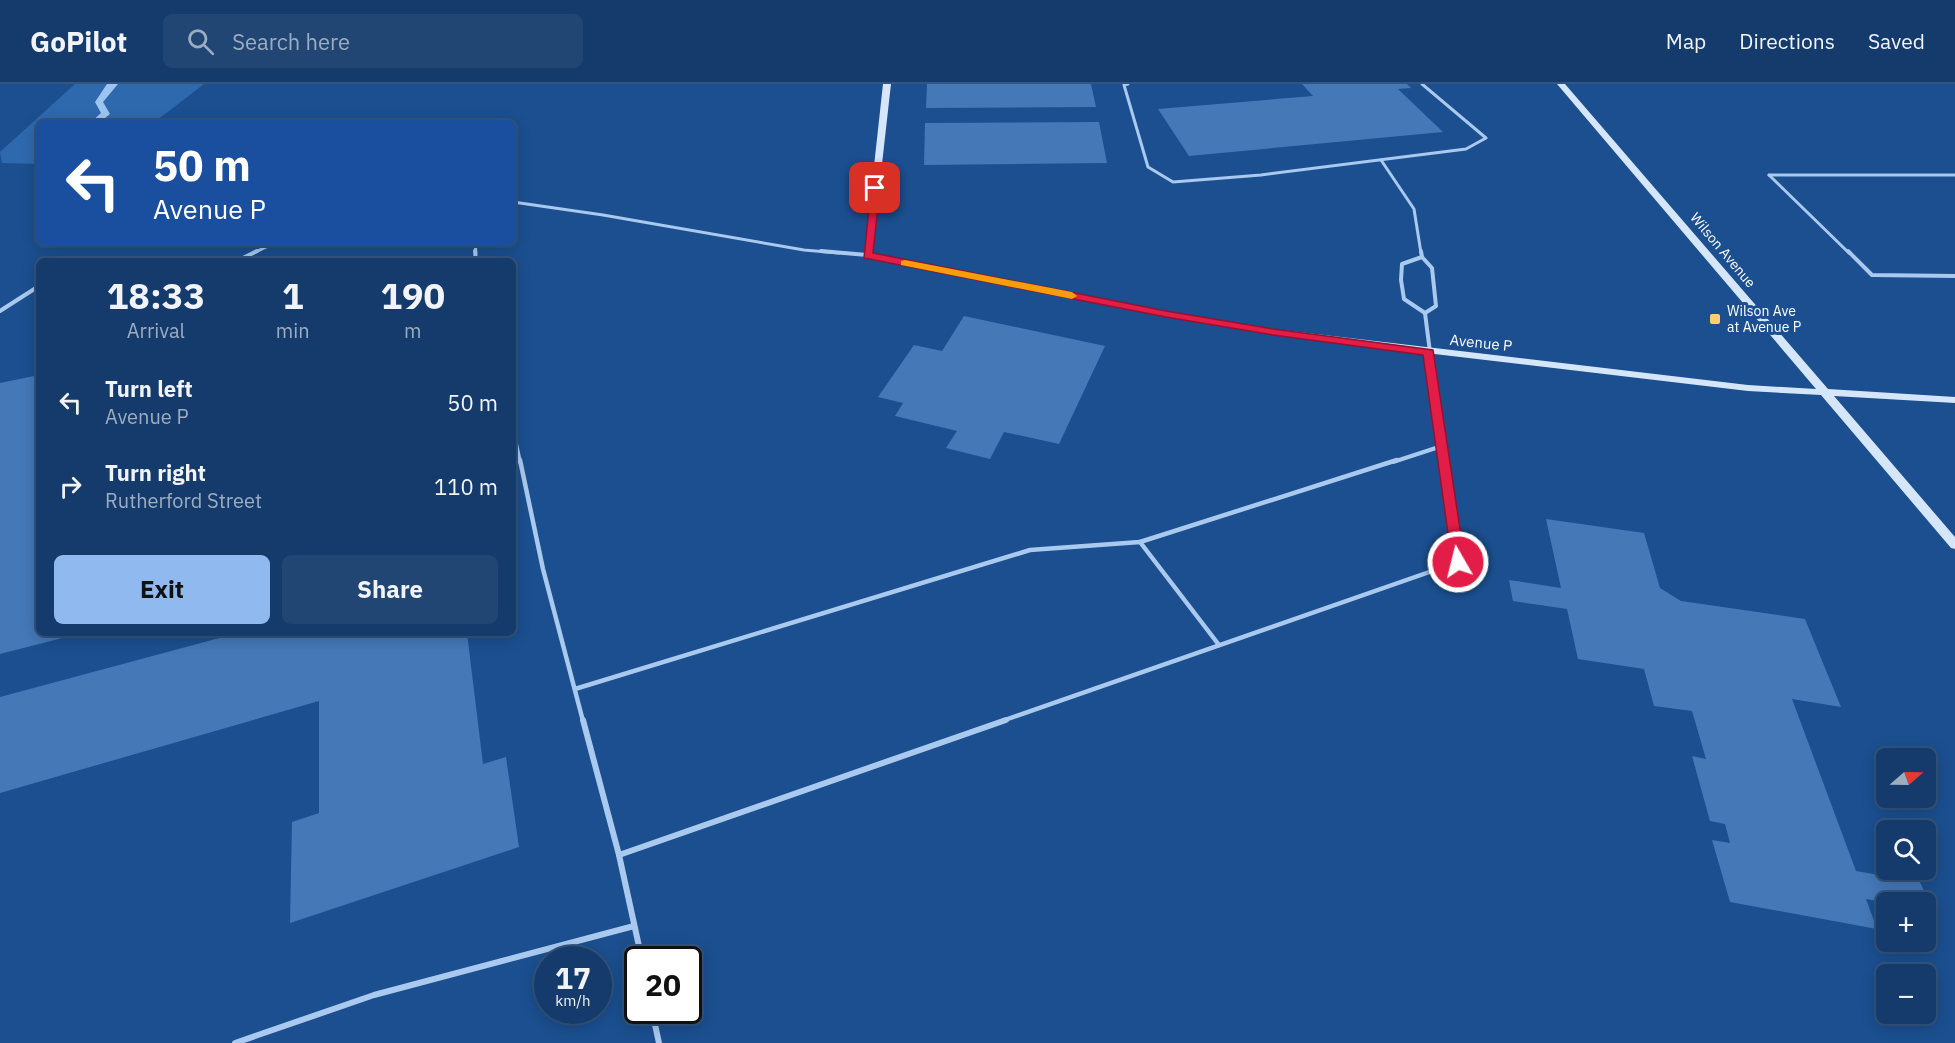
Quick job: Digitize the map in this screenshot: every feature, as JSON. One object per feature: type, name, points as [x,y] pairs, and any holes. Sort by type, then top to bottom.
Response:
[{"type":"street","points":[[867,255],[887,84]]},
{"type":"street","name":"Wilson Avenue","points":[[1561,84],[1955,545]]},
{"type":"street","name":"Avenue P","points":[[867,255],[1166,314],[1273,332],[1748,388],[1955,400]]},
{"type":"lane","points":[[1128,84],[1124,85],[1148,167],[1173,182],[1261,175],[1466,149],[1486,138],[1422,84]]},
{"type":"lane","points":[[1381,160],[1414,209],[1422,257],[1432,268],[1436,306],[1425,313]]},
{"type":"lane","points":[[1955,175],[1769,175],[1872,275],[1955,276]]},
{"type":"lane","points":[[516,202],[639,220],[804,250],[867,255]]},
{"type":"lane","points":[[243,258],[268,246]]},
{"type":"lane","points":[[1422,257],[1402,264],[1401,280],[1404,299],[1425,313]]},
{"type":"lane","points":[[0,311],[36,287]]},
{"type":"lane","points":[[619,855],[1458,562],[1425,313]]},
{"type":"lane","points":[[516,444],[543,569],[619,855],[639,946]]},
{"type":"lane","points":[[575,689],[994,560],[1030,550],[1140,542],[1442,446]]},
{"type":"lane","points":[[1140,542],[1219,645]]},
{"type":"lane","points":[[235,1043],[374,995],[634,926]]},
{"type":"lane","points":[[655,1024],[659,1043]]},
{"type":"shaded area","points":[[75,84],[204,84],[157,120],[36,120],[36,164],[2,163],[0,152]]},
{"type":"building","points":[[927,84],[1091,84],[1096,107],[926,108]]},
{"type":"building","points":[[1302,84],[1407,84],[1411,88],[1398,89],[1443,132],[1189,156],[1158,109],[1313,96]]},
{"type":"building","points":[[1099,122],[1107,163],[924,165],[925,123]]},
{"type":"building","points":[[964,316],[1105,346],[1059,444],[1004,432],[990,459],[946,448],[957,431],[895,416],[903,403],[878,397],[914,345],[942,351]]},
{"type":"building","points":[[36,376],[36,636],[70,636],[0,654],[0,383]]},
{"type":"building","points":[[1546,519],[1644,533],[1660,588],[1681,601],[1805,619],[1841,707],[1792,699],[1856,871],[1876,874],[1876,880],[1920,882],[1924,892],[1876,892],[1876,901],[1866,899],[1876,929],[1730,902],[1712,840],[1730,843],[1725,824],[1710,821],[1692,756],[1706,759],[1692,711],[1654,706],[1644,669],[1578,659],[1567,609],[1513,601],[1509,580],[1561,588]]},
{"type":"building","points":[[227,636],[467,636],[483,764],[506,757],[519,847],[290,923],[292,822],[319,813],[319,701],[0,793],[0,697]]},
{"type":"waterway","points":[[98,120],[106,114],[99,102],[114,84]]},
{"type":"slow traffic","points":[[905,263],[1072,296]]},
{"type":"place","name":"Wilson Ave at Avenue P","points":[[1715,319]]},
{"type":"route","points":[[875,188],[867,255],[1166,314],[1273,332],[1429,352],[1458,562]]}]
